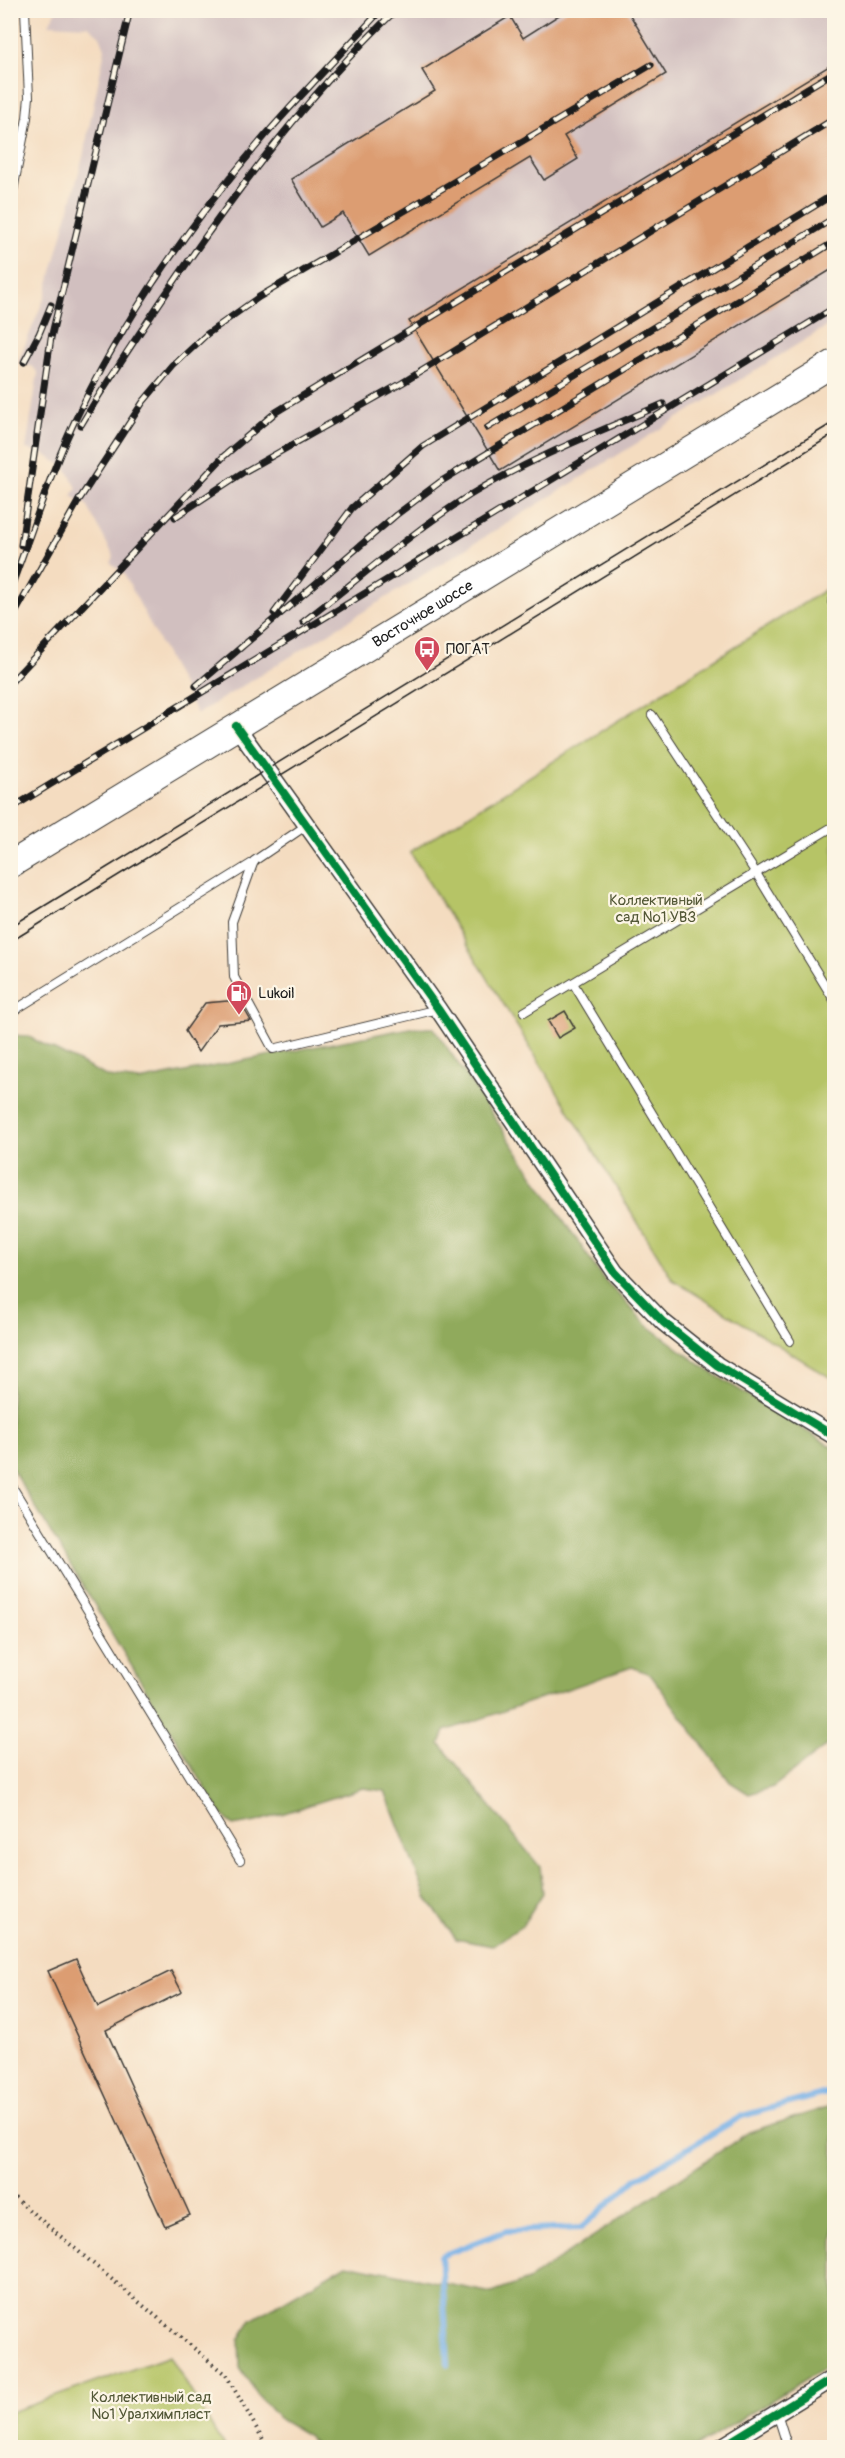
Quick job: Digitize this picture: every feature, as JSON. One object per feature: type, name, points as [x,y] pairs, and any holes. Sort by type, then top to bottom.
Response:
[{"type":"main road","name":"Восточное шоссе","points":[[10,865],[834,363]]},
{"type":"street","points":[[236,726],[438,1009],[615,1272],[663,1323],[717,1365],[834,1436]]},
{"type":"street","points":[[720,2448],[834,2378]]},
{"type":"lane","points":[[10,206],[29,97],[25,10]]},
{"type":"lane","points":[[652,715],[756,873],[834,1000]]},
{"type":"lane","points":[[10,1013],[254,861],[307,825]]},
{"type":"lane","points":[[524,1012],[834,826]]},
{"type":"lane","points":[[254,861],[232,922],[234,977],[273,1049],[438,1009]]},
{"type":"lane","points":[[573,983],[790,1341]]},
{"type":"lane","points":[[10,1483],[240,1860]]},
{"type":"lane","points":[[777,2413],[788,2448]]},
{"type":"path","points":[[10,2194],[226,2374],[268,2448]]},
{"type":"shaded area","points":[[56,11],[834,11],[834,322],[197,714],[124,574],[111,563],[114,557],[87,505],[72,496],[77,488],[66,468],[44,454],[26,449],[38,373],[33,367],[18,362],[46,294],[83,157],[105,49],[100,36],[88,26],[49,24]]},
{"type":"green space","name":"Коллективный сад №1 УВЗ","points":[[834,584],[834,1380],[673,1280],[410,852]]},
{"type":"green space","points":[[410,1028],[434,1028],[602,1277],[647,1325],[709,1371],[834,1448],[834,1740],[773,1787],[749,1794],[730,1782],[650,1674],[632,1667],[445,1731],[440,1744],[540,1867],[543,1893],[522,1926],[492,1946],[456,1939],[426,1897],[385,1791],[363,1788],[256,1822],[233,1826],[220,1812],[11,1467],[11,1035],[27,1036],[108,1077],[139,1081]]},
{"type":"green space","points":[[834,2105],[834,2362],[696,2447],[318,2447],[308,2436],[279,2419],[257,2394],[240,2368],[239,2340],[251,2320],[347,2264],[492,2293],[528,2280],[749,2132]]},
{"type":"green space","name":"Коллективный сад №1 Уралхимпласт","points":[[170,2356],[224,2447],[11,2447],[11,2412]]},
{"type":"building","points":[[567,10],[627,10],[666,74],[564,136],[578,159],[544,180],[530,158],[369,256],[343,213],[320,227],[291,179],[435,91],[422,70],[510,16],[523,38]]},
{"type":"building","points":[[834,63],[834,268],[500,471],[409,321]]},
{"type":"building","points":[[239,1000],[251,1021],[218,1024],[198,1052],[185,1031],[205,1003]]},
{"type":"building","points":[[565,1011],[575,1028],[558,1038],[548,1021]]},
{"type":"building","points":[[76,1959],[98,2007],[171,1971],[182,1992],[106,2030],[190,2215],[165,2226],[48,1971]]},
{"type":"waterway","points":[[448,2364],[441,2256],[506,2231],[581,2228],[636,2179],[742,2116],[834,2091]]},
{"type":"tram line","points":[[10,927],[834,422]]},
{"type":"tram line","points":[[10,942],[834,434]]},
{"type":"railway","points":[[21,545],[51,338],[130,10]]},
{"type":"railway","points":[[10,590],[71,430],[100,372],[141,301],[188,233],[238,168],[292,105],[381,10]]},
{"type":"railway","points":[[81,425],[211,228],[299,115],[362,44],[396,10]]},
{"type":"railway","points":[[10,622],[79,500],[143,402],[173,366],[207,334],[259,297],[651,65]]},
{"type":"railway","points":[[10,683],[224,456],[276,412],[834,72]]},
{"type":"railway","points":[[175,517],[242,473],[402,383],[834,119]]},
{"type":"railway","points":[[274,613],[352,508],[423,446],[834,194]]},
{"type":"railway","points":[[487,428],[834,218]]},
{"type":"railway","points":[[196,686],[396,515],[440,482],[834,242]]},
{"type":"railway","points":[[24,362],[51,305]]},
{"type":"railway","points":[[10,809],[834,308]]},
{"type":"railway","points":[[303,622],[406,540],[470,495],[541,457],[663,404]]},
{"type":"cycle path","points":[[236,726],[438,1009],[615,1272],[663,1322],[717,1365],[834,1436]]},
{"type":"cycle path","points":[[720,2448],[834,2378]]},
{"type":"place","name":"ПОГАТ","points":[[427,672]]},
{"type":"place","name":"Lukoil","points":[[239,1016]]}]
